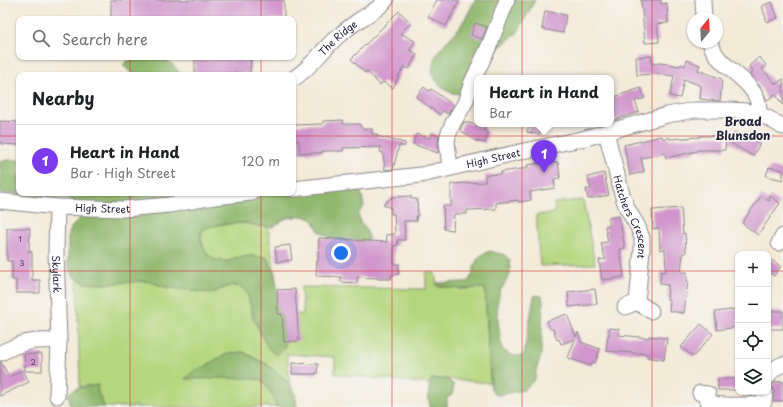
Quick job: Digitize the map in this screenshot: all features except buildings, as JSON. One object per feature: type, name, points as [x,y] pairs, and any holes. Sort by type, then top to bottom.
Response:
[{"type":"street","name":"The Ridge","points":[[296,77],[311,65],[337,37],[353,24],[379,8],[386,0]]},
{"type":"street","points":[[475,75],[489,46],[507,0]]},
{"type":"street","points":[[703,0],[704,12]]},
{"type":"street","points":[[712,48],[714,53],[746,83],[751,90],[758,102],[759,114]]},
{"type":"street","points":[[450,168],[447,142],[448,135],[465,103],[474,78]]},
{"type":"street","name":"High Street","points":[[296,189],[421,175],[586,138],[667,115],[695,110],[746,111],[759,114],[783,127]]},
{"type":"street","name":"Hatchers Crescent","points":[[606,132],[624,202],[638,227],[642,238],[642,250],[631,305],[651,311]]},
{"type":"street","name":"High Street","points":[[0,201],[57,207],[97,209],[169,205],[191,202],[211,196]]},
{"type":"street","name":"Skylark","points":[[57,207],[56,252],[59,341],[57,396]]},
{"type":"street","points":[[0,353],[26,342],[59,341]]},
{"type":"street","points":[[771,372],[783,364]]},
{"type":"street","points":[[700,393],[708,394],[708,401],[712,403],[732,405],[764,402],[765,395]]},
{"type":"green space","points":[[475,0],[535,0],[518,32],[500,47],[477,75],[474,75],[474,79],[462,94],[456,94],[444,89],[435,79],[432,74],[433,65],[438,52],[467,16]]},
{"type":"green space","points":[[165,60],[172,64],[179,72],[130,72],[123,65],[127,61]]},
{"type":"green space","points":[[16,160],[16,194],[0,193],[0,161]]},
{"type":"green space","points":[[356,189],[361,192],[364,206],[358,214],[360,222],[366,229],[369,238],[365,243],[331,239],[319,231],[313,220],[304,216],[286,218],[273,227],[258,226],[246,223],[223,224],[204,228],[201,232],[201,240],[205,251],[209,256],[216,260],[229,261],[233,258],[250,256],[266,257],[275,275],[285,344],[284,349],[276,355],[268,348],[253,318],[248,294],[241,287],[231,285],[213,293],[161,286],[152,282],[143,281],[101,284],[86,283],[72,276],[68,265],[68,233],[84,214],[82,206],[68,198],[41,196],[296,196],[296,193]]},
{"type":"green space","points":[[583,200],[595,264],[540,266],[536,215],[555,213],[554,203]]},
{"type":"green space","points":[[246,223],[268,227],[275,275],[266,257],[219,261],[211,257],[205,250],[201,238],[204,228],[223,224]]},
{"type":"green space","points":[[490,251],[505,255],[510,260],[510,275],[500,291],[497,305],[502,349],[510,355],[523,356],[534,297],[536,295],[542,296],[543,302],[541,356],[536,370],[535,379],[524,390],[498,395],[493,393],[491,389],[485,288],[462,289],[437,286],[436,283],[467,282],[472,274],[476,261],[483,254]]},
{"type":"green space","points":[[426,272],[435,273],[437,286],[462,289],[485,288],[490,383],[432,379],[430,384],[335,374],[335,357],[287,354],[290,384],[268,365],[243,352],[230,353],[215,360],[205,367],[195,370],[262,380],[271,392],[276,407],[104,407],[98,393],[98,385],[80,387],[77,278],[86,283],[101,284],[143,281],[152,282],[161,286],[213,293],[231,285],[242,287],[248,294],[253,318],[283,325],[281,314],[303,314],[301,287],[426,289]]},
{"type":"green space","points":[[243,352],[268,365],[290,384],[295,393],[297,407],[276,407],[271,392],[262,380],[246,378],[185,379],[195,370],[205,367],[229,353]]},
{"type":"green space","points":[[431,379],[447,379],[454,385],[452,395],[447,398],[447,407],[430,407],[429,386]]},
{"type":"green space","points":[[98,385],[97,388],[104,407],[71,407],[68,393],[80,387]]},
{"type":"place","name":"Heart in Hand","points":[[544,173]]},
{"type":"district","name":"Broad Blunsdon","points":[[743,129]]}]
